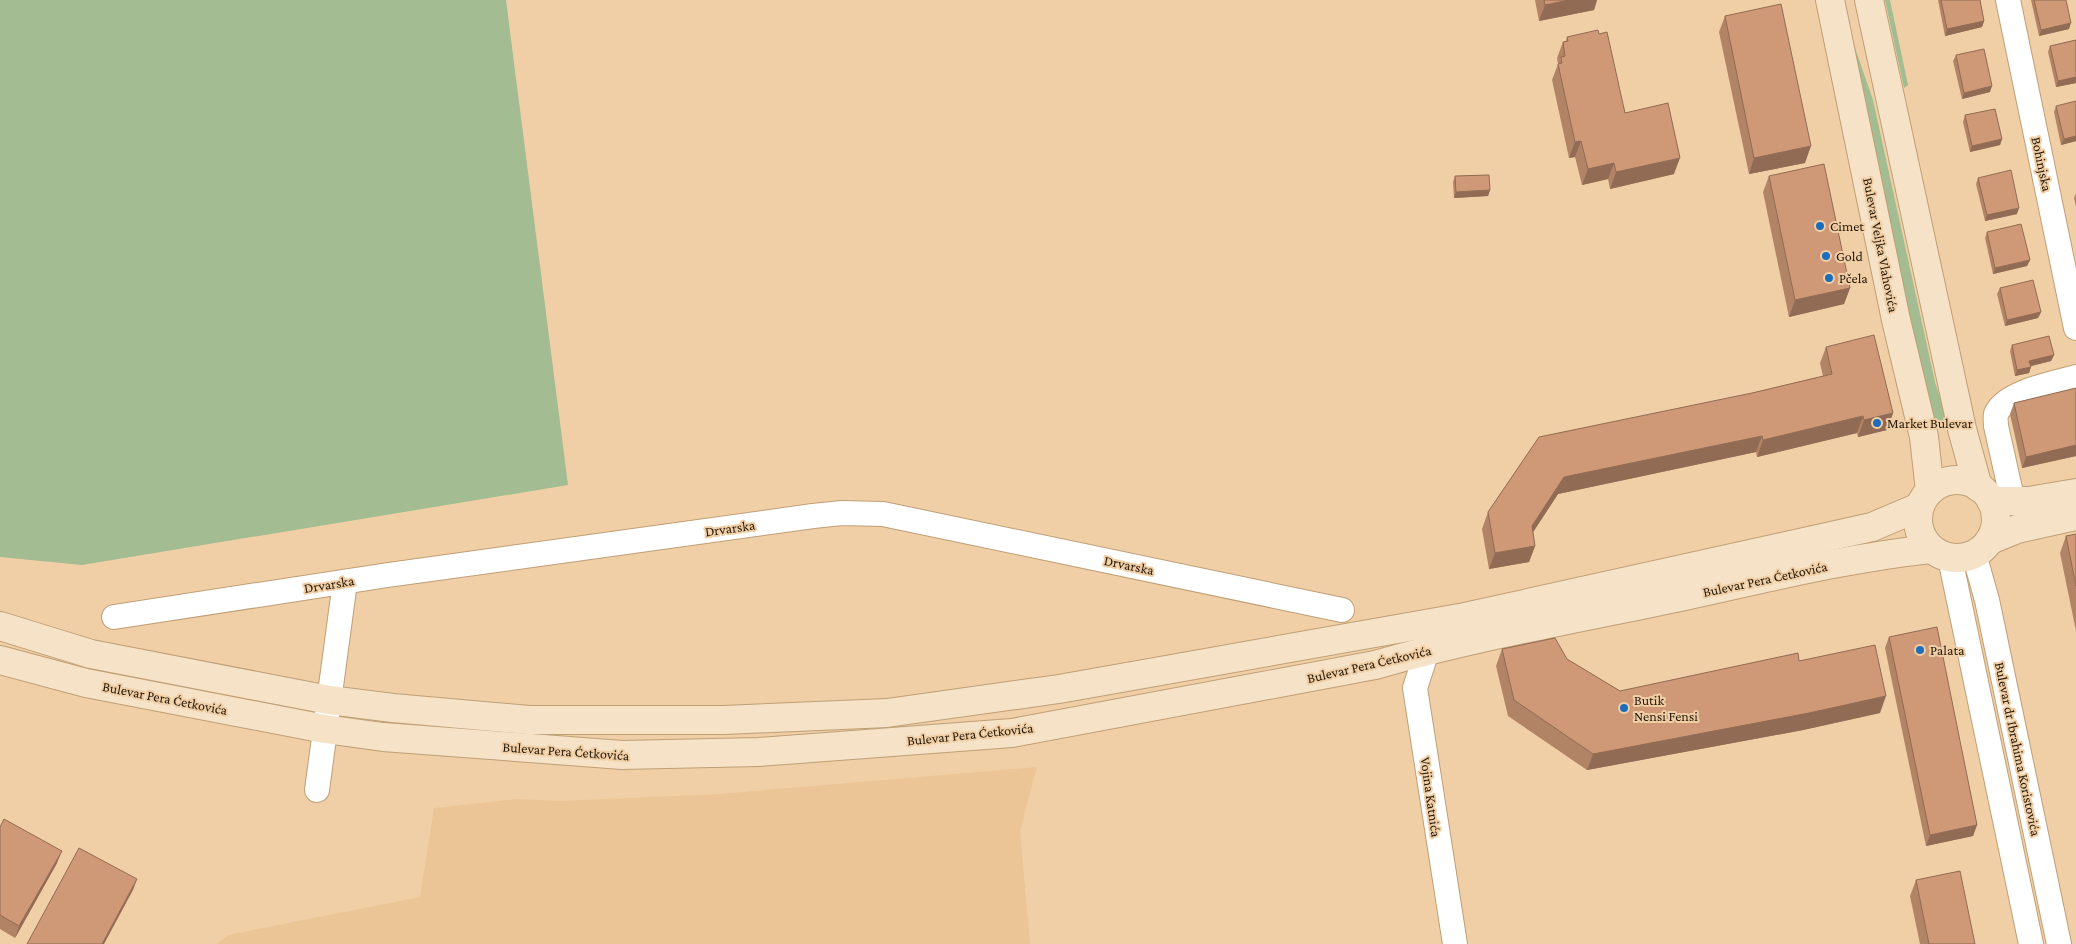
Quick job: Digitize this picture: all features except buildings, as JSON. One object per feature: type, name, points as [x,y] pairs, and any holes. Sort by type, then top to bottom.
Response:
[{"type":"main road","name":"Bulevar Veljka Vlahovića","points":[[1830,0],[1896,320],[1924,437],[1925,499]]},
{"type":"main road","points":[[1869,0],[1962,428],[1994,497],[1996,520],[1961,550],[1924,541],[1919,530],[1917,518],[1925,499],[1939,485],[1954,481],[1969,482],[1994,497],[2076,493]]},
{"type":"main road","name":"Bulevar Pera Ćetkovića","points":[[0,660],[86,684],[325,729],[382,737],[622,755],[759,752],[1012,733],[1375,665],[1427,651],[1469,629],[1872,527],[1925,499]]},
{"type":"main road","name":"Bulevar Pera Ćetkovića","points":[[0,626],[91,654],[329,700],[393,708],[529,720],[724,720],[887,714],[1469,629],[1782,576],[1877,557],[1961,550],[2017,529],[2076,516]]},
{"type":"street","name":"Bohinjska","points":[[2008,0],[2076,328]]},
{"type":"street","points":[[1994,497],[1996,414],[2004,403],[2020,394],[2076,377]]},
{"type":"street","name":"Drvarska","points":[[114,617],[345,582],[813,516],[866,513],[883,514],[1342,610]]},
{"type":"street","name":"Bulevar dr Ibrahima Koristovića","points":[[1961,550],[2031,944]]},
{"type":"street","name":"Bulevar dr Ibrahima Koristovića","points":[[1961,550],[1987,600],[2059,944]]},
{"type":"street","points":[[317,790],[345,582]]},
{"type":"street","name":"Vojina Katnića","points":[[1427,651],[1415,688],[1455,944]]},
{"type":"shaded area","points":[[1037,767],[1020,831],[1030,944],[217,944],[228,935],[420,897],[434,808],[517,799],[560,801],[719,794]]},
{"type":"green space","points":[[0,0],[506,0],[568,485],[82,565],[0,557]]},
{"type":"green space","points":[[1840,0],[1844,0],[1853,42],[1873,100],[1935,382],[1948,423],[1930,427]]},
{"type":"green space","points":[[1885,0],[1890,0],[1908,85],[1904,88]]},
{"type":"place","name":"Cimet","points":[[1820,226]]},
{"type":"place","name":"Gold","points":[[1826,256]]},
{"type":"place","name":"Pčela","points":[[1829,278]]},
{"type":"place","name":"Market Bulevar","points":[[1877,423]]},
{"type":"place","name":"Palata","points":[[1920,650]]},
{"type":"place","name":"Butik Nensi Fensi","points":[[1624,708]]}]
